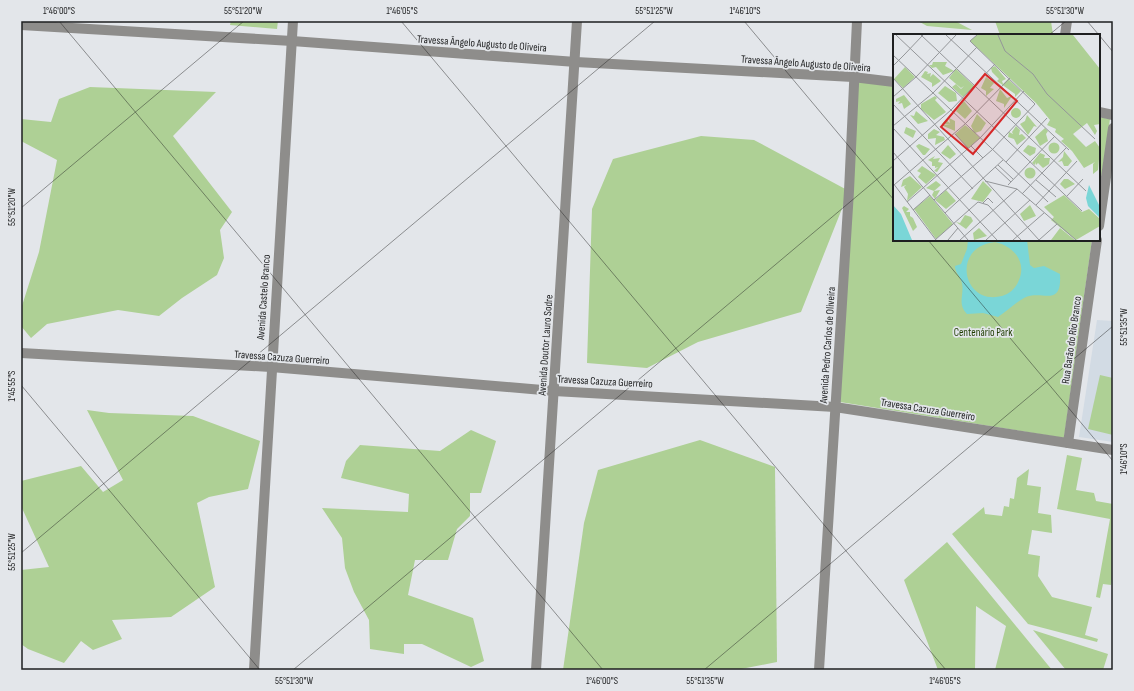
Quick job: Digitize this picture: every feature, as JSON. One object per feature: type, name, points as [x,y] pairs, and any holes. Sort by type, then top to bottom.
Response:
[{"type":"street","name":"Avenida Castelo Branco","points":[[254,670],[271,367],[293,21]]},
{"type":"street","name":"Avenida Doutor Lauro Sodre","points":[[536,670],[576,62],[577,21]]},
{"type":"street","name":"Avenida Pedro Carlos de Oliveira","points":[[819,670],[849,191],[853,76],[857,21]]},
{"type":"street","points":[[1065,34],[1067,21]]},
{"type":"street","name":"Travessa Ângelo Augusto de Oliveira","points":[[21,25],[292,41],[576,62],[853,76],[893,82]]},
{"type":"street","points":[[1100,112],[1113,115]]},
{"type":"street","points":[[1100,219],[1113,128]]},
{"type":"street","name":"Rua Barão do Rio Branco","points":[[1068,443],[1097,241]]},
{"type":"street","name":"Travessa Cazuza Guerreiro","points":[[21,353],[271,367],[554,391],[835,407],[1113,450]]},
{"type":"shaded area","points":[[1097,320],[1113,321],[1113,442],[1079,437]]},
{"type":"green space","points":[[231,21],[278,21],[277,29],[230,25]]},
{"type":"green space","points":[[918,21],[955,21],[972,30],[927,26]]},
{"type":"green space","points":[[995,21],[1051,21],[1053,34],[1000,34]]},
{"type":"green space","name":"Centenário Park","points":[[858,81],[893,86],[893,241],[1092,241],[1064,438],[840,402]]},
{"type":"green space","points":[[90,87],[216,92],[173,136],[232,212],[220,230],[224,258],[217,275],[182,298],[159,316],[118,310],[47,324],[31,338],[21,326],[21,309],[39,252],[57,160],[21,141],[21,119],[51,122],[59,99]]},
{"type":"green space","points":[[1100,117],[1110,119],[1100,187]]},
{"type":"green space","points":[[701,136],[754,140],[849,191],[801,312],[698,342],[647,368],[587,363],[592,209],[613,159]]},
{"type":"green space","points":[[1100,375],[1113,378],[1113,435],[1088,429]]},
{"type":"green space","points":[[87,410],[109,413],[193,416],[260,441],[248,489],[209,497],[197,503],[215,587],[171,617],[112,620],[122,639],[93,650],[81,641],[64,663],[28,649],[21,644],[21,570],[49,567],[21,506],[21,481],[81,466],[103,492],[123,480]]},
{"type":"green space","points":[[471,430],[496,441],[481,493],[470,493],[470,516],[457,529],[448,560],[415,560],[408,595],[473,618],[484,661],[471,667],[422,644],[404,644],[404,654],[370,649],[369,620],[354,592],[345,568],[342,538],[322,508],[408,512],[409,494],[341,478],[346,461],[360,445],[440,451]]},
{"type":"green space","points":[[700,440],[775,467],[777,662],[736,670],[563,670],[584,523],[598,470]]},
{"type":"green space","points":[[1067,455],[1082,458],[1076,490],[1094,493],[1096,501],[1113,504],[1113,573],[1111,585],[1103,584],[1100,598],[1096,597],[1110,519],[1057,509]]},
{"type":"green space","points":[[1029,469],[1027,485],[1041,487],[1038,513],[1051,515],[1052,533],[1032,530],[1028,554],[1040,556],[1038,576],[1052,597],[1092,607],[1085,635],[1098,639],[1097,642],[1028,624],[952,534],[984,507],[985,514],[1002,516],[1004,506],[1009,507],[1010,498],[1014,499],[1017,478]]},
{"type":"green space","points":[[947,542],[1052,670],[995,670],[1006,626],[976,606],[975,670],[938,670],[904,580]]},
{"type":"green space","points":[[1033,630],[1108,654],[1103,670],[1066,670]]},
{"type":"water","points":[[968,241],[1027,241],[1030,265],[1034,268],[1044,266],[1060,274],[1060,285],[1058,291],[1054,295],[1038,295],[1024,298],[998,317],[983,313],[967,314],[962,306],[962,285],[955,266],[961,264],[967,249]],"holes":[[[995,242],[1007,247],[1017,255],[1020,261],[1021,273],[1016,286],[1010,292],[1002,296],[989,297],[978,292],[971,285],[967,275],[967,264],[972,254],[981,246]]]}]
